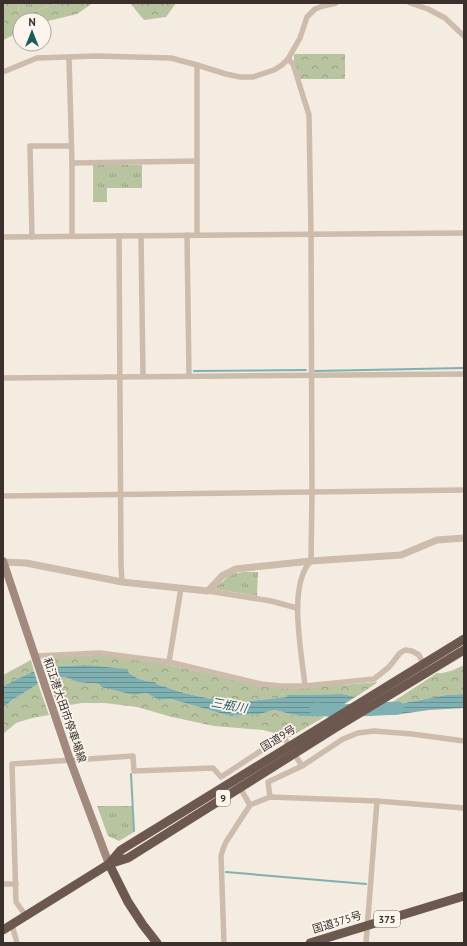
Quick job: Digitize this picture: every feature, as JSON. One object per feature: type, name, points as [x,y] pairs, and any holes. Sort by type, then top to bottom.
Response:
[{"type":"highway","name":"国道9号","points":[[3,930],[109,864],[128,858],[240,788],[292,750],[310,733],[464,639]]},
{"type":"highway","name":"国道9号","points":[[109,864],[121,850],[234,779],[335,728],[464,650]]},
{"type":"highway","points":[[109,864],[128,902],[143,926],[157,943]]},
{"type":"highway","name":"国道375号","points":[[310,943],[464,896]]},
{"type":"main road","name":"和江港大田市停車場線","points":[[3,561],[70,760],[109,864]]},
{"type":"street","points":[[3,72],[37,58],[96,56],[171,58],[226,74],[240,77],[253,77],[274,70],[288,59],[300,38],[308,17],[315,9],[336,3]]},
{"type":"street","points":[[410,3],[428,9],[445,18],[464,36]]},
{"type":"street","points":[[69,58],[72,163],[72,236]]},
{"type":"street","points":[[288,59],[293,64],[309,115],[311,234],[311,561],[306,566],[301,580],[297,608],[305,686]]},
{"type":"street","points":[[197,65],[198,235]]},
{"type":"street","points":[[32,237],[30,146],[71,146]]},
{"type":"street","points":[[72,163],[197,161]]},
{"type":"street","points":[[3,237],[464,233]]},
{"type":"street","points":[[187,235],[189,376]]},
{"type":"street","points":[[119,236],[122,582]]},
{"type":"street","points":[[141,236],[143,376]]},
{"type":"street","points":[[3,378],[464,374]]},
{"type":"street","points":[[3,496],[464,490]]},
{"type":"street","points":[[208,591],[222,576],[236,569],[311,561],[401,555],[437,540],[464,538]]},
{"type":"street","points":[[3,561],[26,563],[122,582],[208,591],[297,608]]},
{"type":"street","points":[[169,662],[181,588]]},
{"type":"street","points":[[37,659],[100,654],[169,662],[261,684],[281,686],[305,686],[374,679],[390,668],[400,653],[405,650],[412,651],[418,655],[423,663]]},
{"type":"street","points":[[270,797],[268,782],[302,766],[343,739],[358,733],[374,731],[412,734],[464,741]]},
{"type":"street","points":[[26,916],[16,902],[12,764],[133,756],[134,771],[214,768],[222,777],[279,739],[285,739],[302,766]]},
{"type":"street","points":[[234,779],[250,805]]},
{"type":"street","points":[[224,943],[221,856],[226,842],[250,805],[270,797],[464,808]]},
{"type":"street","points":[[366,943],[377,802]]},
{"type":"street","points":[[3,884],[16,884]]},
{"type":"street","points":[[12,925],[17,943]]},
{"type":"green space","points":[[3,3],[18,3],[19,12],[12,12],[12,36],[3,40]]},
{"type":"green space","points":[[18,3],[57,3],[32,12],[19,12]]},
{"type":"green space","points":[[57,3],[93,3],[77,14],[52,20],[52,12],[32,12]]},
{"type":"green space","points":[[130,3],[176,3],[166,17],[144,20]]},
{"type":"green space","points":[[294,54],[345,54],[345,79],[299,79]]},
{"type":"green space","points":[[93,165],[142,165],[142,188],[107,188],[107,202],[93,202]]},
{"type":"green space","points":[[258,572],[257,596],[214,589],[231,574]]},
{"type":"green space","points":[[74,655],[110,656],[156,662],[257,685],[342,685],[378,682],[356,697],[342,694],[288,695],[287,697],[230,703],[184,693],[159,685],[155,682],[137,678],[129,673],[85,665],[45,667],[43,657]]},
{"type":"green space","points":[[31,660],[34,671],[3,686],[3,675]]},
{"type":"green space","points":[[464,665],[464,694],[446,695],[388,705],[437,673],[454,670]]},
{"type":"green space","points":[[63,677],[77,682],[99,684],[134,695],[146,693],[159,700],[171,699],[230,716],[260,714],[274,710],[299,716],[326,716],[290,737],[263,730],[214,726],[172,717],[137,707],[105,703],[82,703],[58,707],[50,682]]},
{"type":"green space","points":[[38,684],[49,715],[16,723],[3,734],[3,708],[12,700]]},
{"type":"green space","points":[[97,806],[132,806],[134,832],[119,841],[108,836]]},
{"type":"water","points":[[85,665],[126,669],[137,678],[146,681],[155,682],[159,685],[184,693],[230,703],[287,697],[287,695],[342,694],[356,697],[326,716],[299,716],[274,710],[260,714],[230,716],[171,699],[159,700],[146,693],[134,695],[102,687],[99,684],[77,682],[63,677],[50,682],[45,667]]},
{"type":"water","points":[[34,671],[38,684],[12,700],[3,708],[3,686]]},
{"type":"water","points":[[464,694],[464,708],[429,710],[394,715],[373,715],[388,705],[446,695]]},
{"type":"pier","points":[[357,696],[357,698],[327,717],[322,718]]},
{"type":"waterway","points":[[315,371],[464,368]]},
{"type":"waterway","points":[[194,371],[306,370]]},
{"type":"waterway","name":"三瓶川","points":[[316,709],[339,711],[398,708]]},
{"type":"waterway","points":[[131,774],[134,831]]},
{"type":"waterway","points":[[226,872],[366,884]]}]
